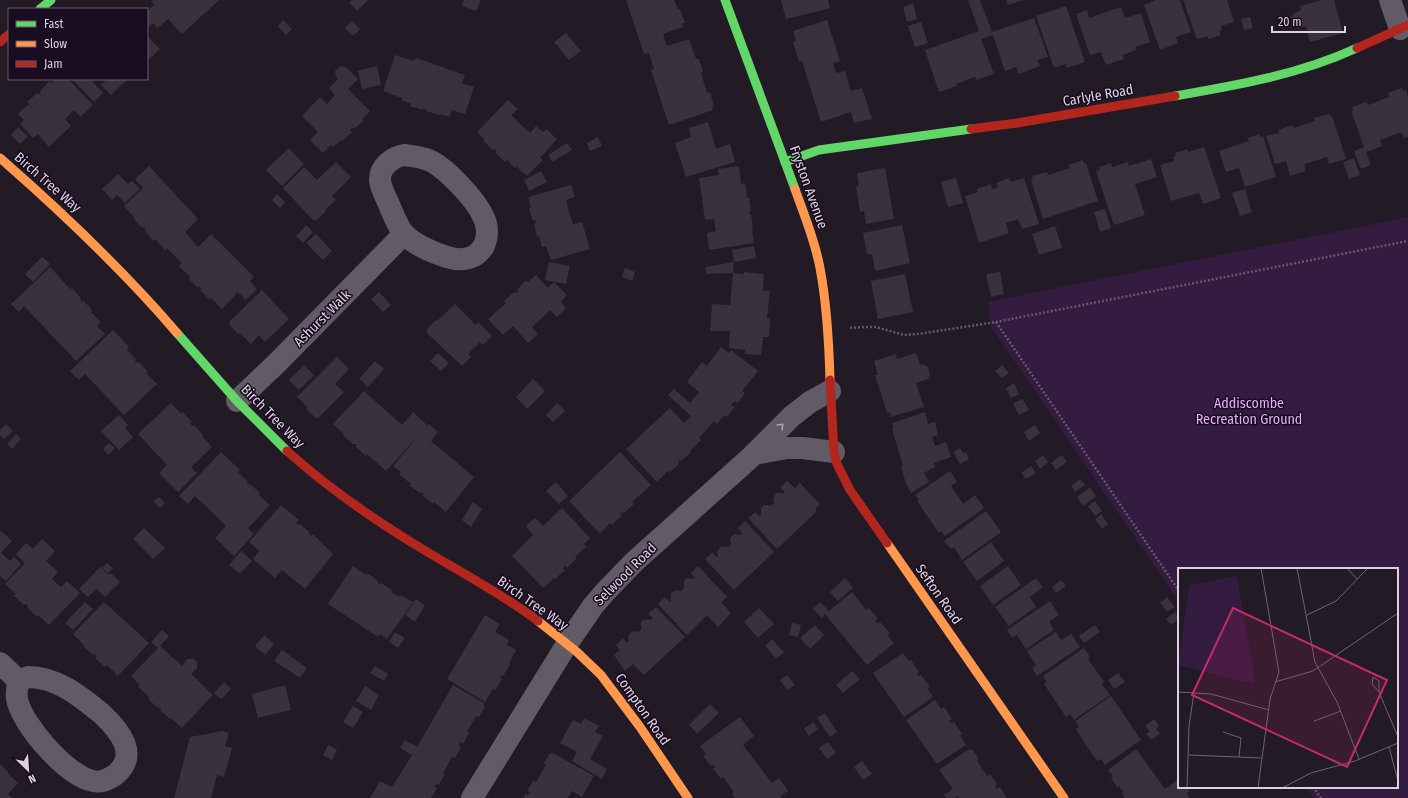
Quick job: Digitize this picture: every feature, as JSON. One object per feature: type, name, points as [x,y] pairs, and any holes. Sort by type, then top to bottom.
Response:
[{"type":"main road","points":[[41,8],[51,0]]},
{"type":"main road","name":"Fryston Avenue","points":[[725,0],[814,242],[820,267],[828,331],[830,391]]},
{"type":"main road","name":"Carlyle Road","points":[[785,162],[819,150],[1017,123],[1209,90],[1274,77],[1298,71],[1330,60],[1404,27]]},
{"type":"main road","points":[[0,42],[8,35]]},
{"type":"main road","name":"Birch Tree Way","points":[[0,158],[76,226],[110,259],[147,298],[261,427],[320,479],[398,535],[513,604],[567,644]]},
{"type":"main road","name":"Sefton Road","points":[[830,391],[834,452],[844,481],[1064,798]]},
{"type":"main road","name":"Compton Road","points":[[567,644],[588,661],[604,678],[688,798]]},
{"type":"street","points":[[1390,0],[1404,27]]},
{"type":"street","points":[[404,155],[419,157],[442,168],[463,188],[470,197],[481,212],[486,226],[486,241],[484,248],[479,253],[462,259],[452,259],[431,251],[404,234],[395,219],[381,186],[380,178],[383,168],[389,161],[404,155]]},
{"type":"street","name":"Ashurst Walk","points":[[237,401],[276,364],[404,234]]},
{"type":"street","name":"Selwood Road","points":[[472,798],[567,644],[593,606],[616,579],[710,495],[792,416],[810,402],[830,391]]},
{"type":"street","points":[[754,454],[787,448],[802,448],[834,452]]},
{"type":"street","points":[[0,664],[19,681]]},
{"type":"street","points":[[28,677],[38,677],[49,680],[77,694],[104,717],[117,730],[125,743],[127,756],[125,763],[120,770],[114,776],[97,782],[82,777],[63,763],[40,741],[28,724],[19,707],[17,698],[16,691],[19,681],[28,677]]},
{"type":"path","points":[[828,331],[876,327],[904,334],[918,334],[996,322],[1408,241]]},
{"type":"path","points":[[996,322],[1178,590]]},
{"type":"path","points":[[1314,788],[1321,798]]},
{"type":"green space","name":"Addiscombe Recreation Ground","points":[[1408,217],[1408,798],[1314,798],[1307,788],[1398,788],[1398,568],[1178,568],[1178,601],[991,327],[988,302]]},
{"type":"building","points":[[219,0],[182,34],[168,19],[158,28],[153,23],[148,28],[148,11],[154,5],[151,1]]},
{"type":"building","points":[[352,0],[368,0],[357,11],[349,2]]},
{"type":"building","points":[[464,0],[481,0],[476,11],[462,6]]},
{"type":"building","points":[[626,0],[674,0],[678,9],[680,9],[685,23],[682,23],[683,27],[663,34],[667,46],[689,39],[696,59],[699,59],[703,72],[701,73],[707,93],[710,92],[714,106],[712,107],[713,110],[669,125],[651,70],[654,69],[649,53],[644,54]]},
{"type":"building","points":[[781,0],[828,0],[830,8],[786,19]]},
{"type":"building","points":[[968,0],[980,0],[992,32],[1034,18],[1048,57],[1037,60],[1040,66],[1019,74],[1016,67],[1005,71],[993,35],[981,39],[994,74],[976,80],[975,77],[956,84],[957,86],[939,92],[925,50],[979,31]]},
{"type":"building","points":[[1006,0],[1023,0],[1008,5]]},
{"type":"building","points":[[1156,0],[1180,0],[1191,32],[1176,37],[1178,43],[1160,50],[1144,5]]},
{"type":"building","points":[[1183,0],[1227,0],[1234,22],[1221,26],[1222,30],[1219,31],[1221,35],[1209,39],[1207,36],[1197,39]]},
{"type":"building","points":[[1322,0],[1334,0],[1343,33],[1310,42],[1306,26],[1298,29],[1294,26],[1291,17],[1294,13],[1301,10],[1300,6]]},
{"type":"building","points":[[913,3],[917,19],[907,22],[903,7]]},
{"type":"building","points":[[1066,6],[1085,62],[1067,68],[1065,64],[1054,68],[1036,16]]},
{"type":"building","points":[[1121,7],[1125,18],[1141,13],[1150,42],[1135,47],[1136,50],[1123,55],[1124,59],[1106,65],[1101,52],[1090,55],[1076,14],[1087,10],[1089,18]]},
{"type":"building","points":[[1250,17],[1253,28],[1244,30],[1241,19]]},
{"type":"building","points":[[283,20],[292,29],[286,35],[278,26]]},
{"type":"building","points":[[827,20],[840,61],[833,63],[836,73],[845,71],[851,91],[862,88],[872,119],[854,123],[851,112],[821,122],[802,61],[799,62],[793,42],[796,41],[793,31]]},
{"type":"building","points":[[352,21],[360,29],[353,36],[345,28]]},
{"type":"building","points":[[921,22],[928,43],[915,47],[908,26]]},
{"type":"building","points":[[566,33],[581,51],[569,60],[554,42]]},
{"type":"building","points":[[148,37],[160,49],[148,60]]},
{"type":"building","points":[[395,55],[414,61],[416,58],[465,75],[462,83],[474,87],[465,114],[452,110],[450,117],[439,115],[426,111],[427,109],[423,108],[423,110],[410,106],[411,104],[401,100],[402,98],[383,91]]},
{"type":"building","points":[[340,66],[346,67],[358,79],[348,89],[370,111],[362,119],[364,120],[354,129],[353,128],[350,130],[352,132],[342,141],[341,140],[333,147],[331,145],[323,153],[310,140],[318,132],[302,116],[320,97],[327,104],[335,95],[329,88],[338,79],[335,71]]},
{"type":"building","points":[[377,66],[381,85],[362,89],[358,71]]},
{"type":"building","points":[[54,80],[69,80],[93,105],[80,117],[74,110],[65,119],[71,126],[49,147],[38,134],[33,138],[20,124],[24,120],[18,114],[29,104],[27,102],[37,93],[39,94],[50,81],[51,83]]},
{"type":"building","points":[[73,80],[93,80],[92,81],[103,93],[94,102]]},
{"type":"building","points":[[106,80],[127,80],[111,95],[101,85]]},
{"type":"building","points":[[1402,88],[1403,91],[1406,90],[1408,97],[1408,137],[1404,138],[1402,132],[1380,140],[1382,146],[1366,152],[1371,165],[1361,169],[1354,151],[1364,147],[1351,111],[1353,110],[1352,107],[1366,102],[1368,105],[1389,97],[1388,93]]},
{"type":"building","points":[[508,100],[518,109],[511,115],[530,133],[536,126],[543,132],[546,129],[557,139],[540,158],[543,160],[527,176],[516,166],[515,168],[507,160],[505,162],[495,152],[497,151],[495,149],[493,150],[483,141],[485,140],[477,132]]},
{"type":"building","points":[[1329,114],[1332,116],[1346,159],[1329,164],[1327,157],[1304,164],[1306,171],[1290,176],[1286,161],[1275,164],[1266,136],[1279,133],[1278,130],[1292,125],[1294,128],[1315,121],[1314,118]]},
{"type":"building","points":[[708,122],[716,149],[730,144],[735,162],[686,177],[675,143],[691,137],[689,128]]},
{"type":"building","points":[[18,127],[28,137],[20,144],[11,135]]},
{"type":"building","points":[[1260,134],[1260,137],[1263,136],[1276,177],[1245,187],[1239,168],[1226,172],[1219,151],[1249,141],[1247,138]]},
{"type":"building","points":[[598,137],[602,146],[590,151],[587,143]]},
{"type":"building","points":[[567,143],[572,150],[552,162],[548,155]]},
{"type":"building","points":[[1204,147],[1221,198],[1203,204],[1199,193],[1171,201],[1160,165],[1174,161],[1173,157],[1176,156],[1175,153],[1187,149],[1188,152]]},
{"type":"building","points":[[289,148],[304,164],[282,186],[266,170]]},
{"type":"building","points":[[1354,158],[1360,175],[1349,179],[1343,162]]},
{"type":"building","points":[[1151,159],[1157,177],[1135,184],[1145,215],[1114,225],[1096,171],[1100,170],[1099,167],[1111,163],[1112,167],[1128,162],[1129,166]]},
{"type":"building","points":[[1083,160],[1084,163],[1086,163],[1098,201],[1043,219],[1031,180],[1033,179],[1032,176],[1047,172],[1048,175],[1070,168],[1068,165]]},
{"type":"building","points":[[336,162],[351,177],[332,196],[336,200],[316,221],[314,221],[283,188],[304,167],[317,180]]},
{"type":"building","points":[[149,166],[198,219],[185,232],[198,247],[211,234],[254,277],[250,281],[257,289],[246,300],[238,292],[222,309],[211,298],[210,300],[200,290],[202,289],[199,286],[198,288],[188,278],[190,277],[179,266],[182,263],[167,248],[165,250],[155,239],[153,241],[144,230],[146,229],[143,227],[142,228],[124,206],[143,188],[135,179]]},
{"type":"building","points":[[739,166],[741,184],[745,183],[747,198],[749,198],[751,211],[749,211],[750,215],[751,214],[754,243],[709,250],[707,233],[716,231],[714,219],[705,220],[699,178],[719,175],[718,169]]},
{"type":"building","points":[[885,168],[894,219],[866,224],[864,211],[860,212],[856,187],[859,186],[857,173]]},
{"type":"building","points":[[541,171],[547,182],[529,191],[524,180]]},
{"type":"building","points":[[118,174],[128,184],[132,181],[140,189],[125,203],[117,195],[112,200],[102,189]]},
{"type":"building","points":[[956,178],[963,203],[948,207],[941,182]]},
{"type":"building","points":[[1009,178],[1011,182],[1024,178],[1039,224],[1022,229],[1018,219],[1006,223],[1009,233],[979,243],[965,196],[978,192],[977,189],[991,184],[992,189],[998,187],[996,183]]},
{"type":"building","points":[[571,185],[575,197],[566,200],[569,212],[573,224],[582,222],[590,249],[551,260],[546,246],[542,247],[539,236],[537,237],[534,224],[536,223],[535,220],[533,221],[529,208],[531,207],[528,197]]},
{"type":"building","points":[[1245,189],[1252,212],[1240,216],[1232,193]]},
{"type":"building","points":[[277,194],[285,202],[280,208],[272,200]]},
{"type":"building","points":[[1105,209],[1111,228],[1100,232],[1094,212]]},
{"type":"building","points":[[306,225],[313,232],[303,243],[296,236]]},
{"type":"building","points":[[902,225],[910,263],[875,271],[872,254],[867,254],[863,233]]},
{"type":"building","points":[[1055,226],[1062,248],[1039,255],[1032,234]]},
{"type":"building","points":[[316,234],[332,251],[323,260],[306,243]]},
{"type":"building","points":[[754,246],[756,258],[734,262],[732,250]]},
{"type":"building","points":[[42,257],[50,264],[33,282],[25,274]]},
{"type":"building","points":[[549,262],[570,266],[566,284],[545,280]]},
{"type":"building","points":[[734,262],[733,273],[707,274],[705,267]]},
{"type":"building","points":[[50,267],[70,289],[72,288],[81,298],[80,299],[82,302],[83,300],[92,310],[91,312],[101,322],[97,326],[105,334],[76,361],[24,306],[19,312],[11,304]]},
{"type":"building","points":[[625,268],[635,272],[632,281],[622,277]]},
{"type":"building","points":[[744,272],[764,274],[763,291],[770,291],[767,318],[770,318],[769,337],[763,337],[761,355],[745,354],[745,350],[729,348],[730,331],[710,331],[712,304],[730,305],[733,273],[744,274]]},
{"type":"building","points":[[1000,272],[1004,294],[991,297],[986,274]]},
{"type":"building","points":[[905,274],[913,312],[878,319],[871,281]]},
{"type":"building","points":[[536,275],[548,288],[554,282],[567,295],[561,302],[566,308],[557,317],[550,310],[532,327],[538,334],[528,343],[513,326],[503,335],[488,319],[506,303],[504,301],[514,292],[516,293],[518,291],[517,290],[526,280],[528,282]]},
{"type":"building","points":[[262,290],[289,319],[265,342],[259,335],[251,344],[240,333],[238,334],[229,322]]},
{"type":"building","points":[[379,292],[391,305],[383,312],[371,299]]},
{"type":"building","points":[[455,304],[476,325],[478,322],[492,336],[483,345],[480,342],[468,354],[471,357],[462,366],[426,332],[428,331],[426,330],[436,320],[437,321]]},
{"type":"building","points":[[113,330],[129,347],[127,350],[136,359],[135,361],[137,363],[139,362],[148,372],[146,373],[157,384],[124,415],[85,374],[79,380],[70,371]]},
{"type":"building","points":[[721,347],[729,353],[731,350],[758,371],[742,391],[745,393],[738,403],[735,401],[731,405],[735,407],[727,417],[724,415],[717,424],[714,421],[699,438],[701,440],[690,451],[691,452],[681,461],[680,460],[678,462],[679,464],[669,473],[668,471],[657,482],[626,449],[670,408],[684,423],[691,416],[668,395],[674,389],[690,403],[699,392],[687,382],[702,362],[707,366]]},
{"type":"building","points":[[438,353],[449,363],[441,371],[430,361]]},
{"type":"building","points":[[916,353],[920,365],[923,364],[928,367],[930,374],[928,379],[916,383],[924,407],[891,417],[890,412],[887,413],[875,375],[878,375],[874,361],[896,354],[897,359]]},
{"type":"building","points":[[337,357],[349,369],[335,384],[344,392],[318,418],[316,418],[306,409],[308,407],[297,397]]},
{"type":"building","points":[[375,361],[384,369],[368,387],[359,379]]},
{"type":"building","points":[[304,365],[314,375],[299,390],[289,380]]},
{"type":"building","points":[[1002,365],[1009,373],[1002,378],[995,371]]},
{"type":"building","points":[[533,379],[545,391],[527,409],[516,397]]},
{"type":"building","points":[[1014,383],[1019,394],[1011,398],[1006,388]]},
{"type":"building","points":[[364,391],[402,425],[413,412],[428,426],[429,424],[438,432],[431,441],[474,477],[446,512],[434,502],[433,504],[422,495],[424,494],[421,492],[420,493],[409,485],[411,484],[399,474],[401,472],[393,466],[421,433],[386,471],[367,454],[366,456],[356,447],[356,444],[353,444],[333,424]]},
{"type":"building","points":[[1023,399],[1029,410],[1019,415],[1013,403]]},
{"type":"building","points":[[171,403],[181,414],[183,412],[192,422],[190,424],[193,426],[194,425],[212,447],[191,467],[197,473],[178,492],[159,473],[167,465],[138,434]]},
{"type":"building","points":[[557,403],[565,411],[553,422],[546,415]]},
{"type":"building","points":[[925,412],[928,424],[935,422],[938,435],[932,437],[935,446],[946,442],[951,457],[934,463],[935,467],[924,473],[929,482],[911,493],[906,484],[901,467],[903,466],[892,429],[894,428],[892,423]]},
{"type":"building","points":[[119,415],[128,425],[125,428],[133,437],[119,450],[101,431]]},
{"type":"building","points":[[6,424],[13,431],[4,439],[0,435],[0,430]]},
{"type":"building","points":[[1035,425],[1040,433],[1029,441],[1024,432]]},
{"type":"building","points":[[16,434],[21,439],[12,449],[7,444]]},
{"type":"building","points":[[109,443],[115,448],[108,455],[103,449]]},
{"type":"building","points":[[960,448],[963,453],[966,452],[969,459],[960,464],[953,452]]},
{"type":"building","points":[[221,452],[240,470],[238,472],[248,482],[247,483],[260,493],[259,495],[270,505],[248,528],[254,534],[234,556],[215,538],[226,526],[195,496],[188,504],[179,496]]},
{"type":"building","points":[[620,452],[651,485],[632,502],[634,504],[624,513],[622,512],[620,514],[622,515],[612,525],[610,523],[600,534],[569,501]]},
{"type":"building","points":[[1043,455],[1048,462],[1040,469],[1035,461]]},
{"type":"building","points":[[1062,455],[1067,462],[1056,470],[1051,463]]},
{"type":"building","points":[[1031,466],[1036,473],[1026,479],[1021,473]]},
{"type":"building","points":[[950,471],[957,482],[951,486],[963,504],[975,495],[984,508],[945,536],[941,531],[939,533],[917,501],[919,500],[915,495]]},
{"type":"building","points":[[1080,479],[1085,485],[1075,492],[1071,486]]},
{"type":"building","points":[[787,481],[795,488],[800,483],[820,504],[815,509],[817,511],[777,549],[748,518],[755,512],[759,516],[761,515],[761,508],[764,505],[771,506],[774,503],[773,499],[776,493],[783,494],[785,492],[780,487]]},
{"type":"building","points":[[556,482],[568,496],[559,504],[546,491]]},
{"type":"building","points":[[1090,487],[1096,496],[1083,506],[1077,497]]},
{"type":"building","points":[[159,497],[165,503],[160,508],[153,501]]},
{"type":"building","points":[[1095,501],[1102,511],[1095,516],[1088,506]]},
{"type":"building","points":[[473,502],[482,509],[471,527],[462,520]]},
{"type":"building","points":[[281,505],[299,520],[296,523],[299,525],[300,524],[312,536],[313,534],[333,554],[305,589],[282,570],[275,578],[253,559],[259,551],[249,542]]},
{"type":"building","points":[[562,508],[590,538],[584,544],[586,547],[575,557],[577,558],[567,568],[566,566],[564,567],[563,569],[565,570],[543,588],[512,556],[533,535],[526,526],[535,518],[543,526]]},
{"type":"building","points":[[986,511],[1001,532],[962,560],[954,547],[951,549],[944,541]]},
{"type":"building","points":[[1101,514],[1108,524],[1102,529],[1095,519]]},
{"type":"building","points":[[745,521],[774,552],[734,590],[705,559],[712,553],[717,557],[717,552],[721,546],[728,547],[731,544],[730,540],[734,534],[741,535],[742,533],[738,528]]},
{"type":"building","points":[[144,528],[165,548],[153,559],[133,539]]},
{"type":"building","points":[[0,530],[12,541],[1,553],[10,561],[14,557],[21,564],[6,581],[0,576]]},
{"type":"building","points":[[42,539],[55,551],[46,561],[58,572],[52,579],[61,587],[67,581],[80,593],[49,625],[38,615],[37,617],[27,607],[27,605],[24,605],[14,596],[16,594],[5,584],[25,563],[16,554],[26,543],[33,549]]},
{"type":"building","points":[[991,542],[1004,561],[977,581],[963,562]]},
{"type":"building","points":[[241,551],[252,561],[240,574],[229,565]]},
{"type":"building","points":[[107,563],[113,568],[108,573],[102,568]]},
{"type":"building","points":[[353,566],[366,575],[367,573],[378,581],[377,582],[392,590],[391,592],[399,597],[401,595],[413,602],[387,639],[380,634],[378,637],[328,604]]},
{"type":"building","points":[[698,566],[727,597],[721,602],[731,613],[718,627],[707,615],[687,635],[658,604],[665,597],[670,602],[671,593],[677,590],[681,591],[684,588],[684,581],[686,578],[695,578],[691,573]]},
{"type":"building","points":[[1008,566],[1021,585],[993,605],[980,586]]},
{"type":"building","points":[[100,567],[109,575],[111,573],[120,582],[105,597],[96,589],[88,597],[79,589]]},
{"type":"building","points":[[845,578],[853,588],[838,601],[830,592]]},
{"type":"building","points":[[1036,578],[1043,587],[1030,597],[1036,607],[1009,626],[995,607]]},
{"type":"building","points":[[1061,580],[1066,586],[1056,593],[1052,587]]},
{"type":"building","points":[[852,592],[866,610],[869,608],[878,619],[875,621],[878,624],[880,622],[890,633],[887,635],[894,643],[867,665],[825,614],[822,618],[813,609],[820,602],[829,611]]},
{"type":"building","points":[[1167,597],[1175,607],[1167,612],[1160,603]]},
{"type":"building","points":[[416,599],[425,605],[415,622],[405,615]]},
{"type":"building","points":[[1050,601],[1059,615],[1049,622],[1054,630],[1026,649],[1017,635],[1012,638],[1007,630]]},
{"type":"building","points":[[85,602],[93,609],[73,630],[65,623]]},
{"type":"building","points":[[104,602],[149,643],[118,676],[107,665],[105,667],[95,658],[96,656],[83,646],[84,645],[73,634]]},
{"type":"building","points":[[656,607],[685,637],[644,675],[633,664],[625,671],[614,655],[620,650],[616,645],[623,638],[627,643],[629,641],[629,634],[635,631],[639,632],[642,629],[641,622],[648,619],[651,620],[653,618],[648,614]]},
{"type":"building","points":[[759,608],[774,624],[758,638],[744,622]]},
{"type":"building","points":[[1175,612],[1178,617],[1178,620],[1171,625],[1166,619]]},
{"type":"building","points":[[485,615],[500,624],[495,632],[509,640],[507,645],[516,650],[509,663],[510,664],[503,676],[502,675],[500,678],[502,679],[495,690],[493,689],[485,702],[447,679]]},
{"type":"building","points":[[792,623],[801,625],[798,637],[789,635]]},
{"type":"building","points":[[815,625],[824,635],[810,649],[800,638]]},
{"type":"building","points":[[1095,625],[1100,632],[1084,643],[1079,636]]},
{"type":"building","points":[[162,630],[169,636],[160,646],[182,666],[187,659],[194,659],[197,662],[197,668],[191,674],[213,695],[182,728],[160,710],[160,707],[158,708],[148,699],[149,697],[138,687],[140,685],[131,676],[158,648],[151,642]]},
{"type":"building","points":[[395,632],[405,638],[398,648],[389,642]]},
{"type":"building","points":[[1056,632],[1061,640],[1071,634],[1080,647],[1037,676],[1032,668],[1036,665],[1027,651]]},
{"type":"building","points":[[264,635],[274,644],[265,655],[255,646]]},
{"type":"building","points":[[772,639],[784,652],[776,659],[765,646]]},
{"type":"building","points":[[1084,648],[1090,657],[1088,659],[1104,682],[1102,684],[1110,695],[1074,720],[1070,714],[1066,717],[1044,684],[1047,682],[1043,676]]},
{"type":"building","points":[[282,650],[307,668],[300,678],[274,661]]},
{"type":"building","points":[[903,653],[909,661],[911,660],[919,672],[917,673],[919,676],[921,675],[930,687],[927,688],[933,697],[904,717],[873,673]]},
{"type":"building","points":[[375,666],[388,674],[384,681],[370,673]]},
{"type":"building","points":[[852,671],[860,679],[843,693],[836,685]]},
{"type":"building","points":[[1118,673],[1125,682],[1114,689],[1108,680]]},
{"type":"building","points":[[787,675],[795,685],[787,690],[780,680]]},
{"type":"building","points":[[224,682],[231,689],[221,699],[214,693]]},
{"type":"building","points":[[285,685],[291,710],[258,718],[252,694]]},
{"type":"building","points":[[453,685],[484,703],[483,705],[485,706],[479,717],[476,716],[467,732],[469,733],[463,744],[460,742],[459,746],[461,747],[455,758],[452,757],[443,773],[445,774],[439,785],[436,784],[434,787],[437,788],[431,798],[370,798],[380,781],[392,787],[412,755],[400,748],[405,740],[417,747]]},
{"type":"building","points":[[365,686],[379,695],[371,710],[356,701]]},
{"type":"building","points":[[1111,696],[1141,740],[1105,765],[1101,759],[1097,761],[1086,745],[1076,729],[1079,727],[1075,721]]},
{"type":"building","points":[[935,700],[941,709],[944,707],[952,719],[949,721],[952,724],[954,722],[962,734],[960,735],[966,745],[937,764],[906,720]]},
{"type":"building","points":[[710,704],[719,713],[697,734],[689,725]]},
{"type":"building","points":[[353,706],[363,712],[353,728],[343,722]]},
{"type":"building","points":[[825,713],[837,732],[830,737],[817,718]]},
{"type":"building","points":[[740,717],[754,736],[743,745],[772,783],[779,778],[788,791],[781,796],[782,798],[735,798],[732,794],[734,792],[723,777],[721,779],[713,769],[715,767],[714,765],[713,764],[711,766],[703,756],[706,754],[700,746]]},
{"type":"building","points":[[584,718],[599,726],[595,732],[603,736],[590,759],[607,769],[602,779],[572,761],[577,752],[560,743],[573,720],[581,724]]},
{"type":"building","points":[[1154,719],[1159,726],[1156,728],[1160,734],[1151,740],[1146,734],[1150,732],[1145,726]]},
{"type":"building","points":[[813,722],[818,729],[809,736],[804,729]]},
{"type":"building","points":[[223,731],[229,733],[225,746],[232,748],[224,777],[217,775],[211,798],[174,798],[190,737]]},
{"type":"building","points":[[828,742],[836,753],[827,759],[819,748]]},
{"type":"building","points":[[328,745],[337,750],[332,760],[323,755]]},
{"type":"building","points":[[969,749],[972,749],[979,759],[977,760],[982,769],[988,776],[990,774],[997,784],[995,786],[997,789],[1000,787],[1007,798],[959,798],[958,796],[955,798],[946,798],[944,795],[953,789],[939,770]]},
{"type":"building","points":[[1136,749],[1165,789],[1178,780],[1178,788],[1188,788],[1190,791],[1187,793],[1190,798],[1125,798],[1122,794],[1124,793],[1119,786],[1118,788],[1111,778],[1113,776],[1108,770]]},
{"type":"building","points":[[550,753],[553,753],[594,776],[582,797],[572,791],[568,798],[523,798],[526,794],[529,794],[530,792],[527,791],[534,780],[536,782],[546,765],[543,764]]},
{"type":"building","points":[[862,761],[872,774],[863,780],[854,767]]},
{"type":"building","points":[[0,764],[18,783],[8,794],[12,798],[0,798]]},
{"type":"traffic: fast","points":[[41,8],[51,0]]},
{"type":"traffic: fast","points":[[725,0],[795,189]]},
{"type":"traffic: fast","points":[[1175,96],[1268,78],[1313,65],[1357,48]]},
{"type":"traffic: fast","points":[[785,162],[819,150],[971,129]]},
{"type":"traffic: fast","points":[[177,333],[237,401],[287,451]]},
{"type":"traffic: slow","points":[[0,158],[92,242],[177,333]]},
{"type":"traffic: slow","points":[[795,189],[812,238],[820,268],[827,324],[830,380]]},
{"type":"traffic: slow","points":[[887,543],[1064,798]]},
{"type":"traffic: slow","points":[[538,621],[577,652],[601,675],[640,727],[688,798]]},
{"type":"traffic: jam","points":[[1357,48],[1408,25]]},
{"type":"traffic: jam","points":[[0,42],[8,35]]},
{"type":"traffic: jam","points":[[971,129],[1017,123],[1175,96]]},
{"type":"traffic: jam","points":[[830,380],[834,452],[837,464],[850,490],[887,543]]},
{"type":"traffic: jam","points":[[287,451],[336,491],[388,528],[496,593],[538,621]]}]
